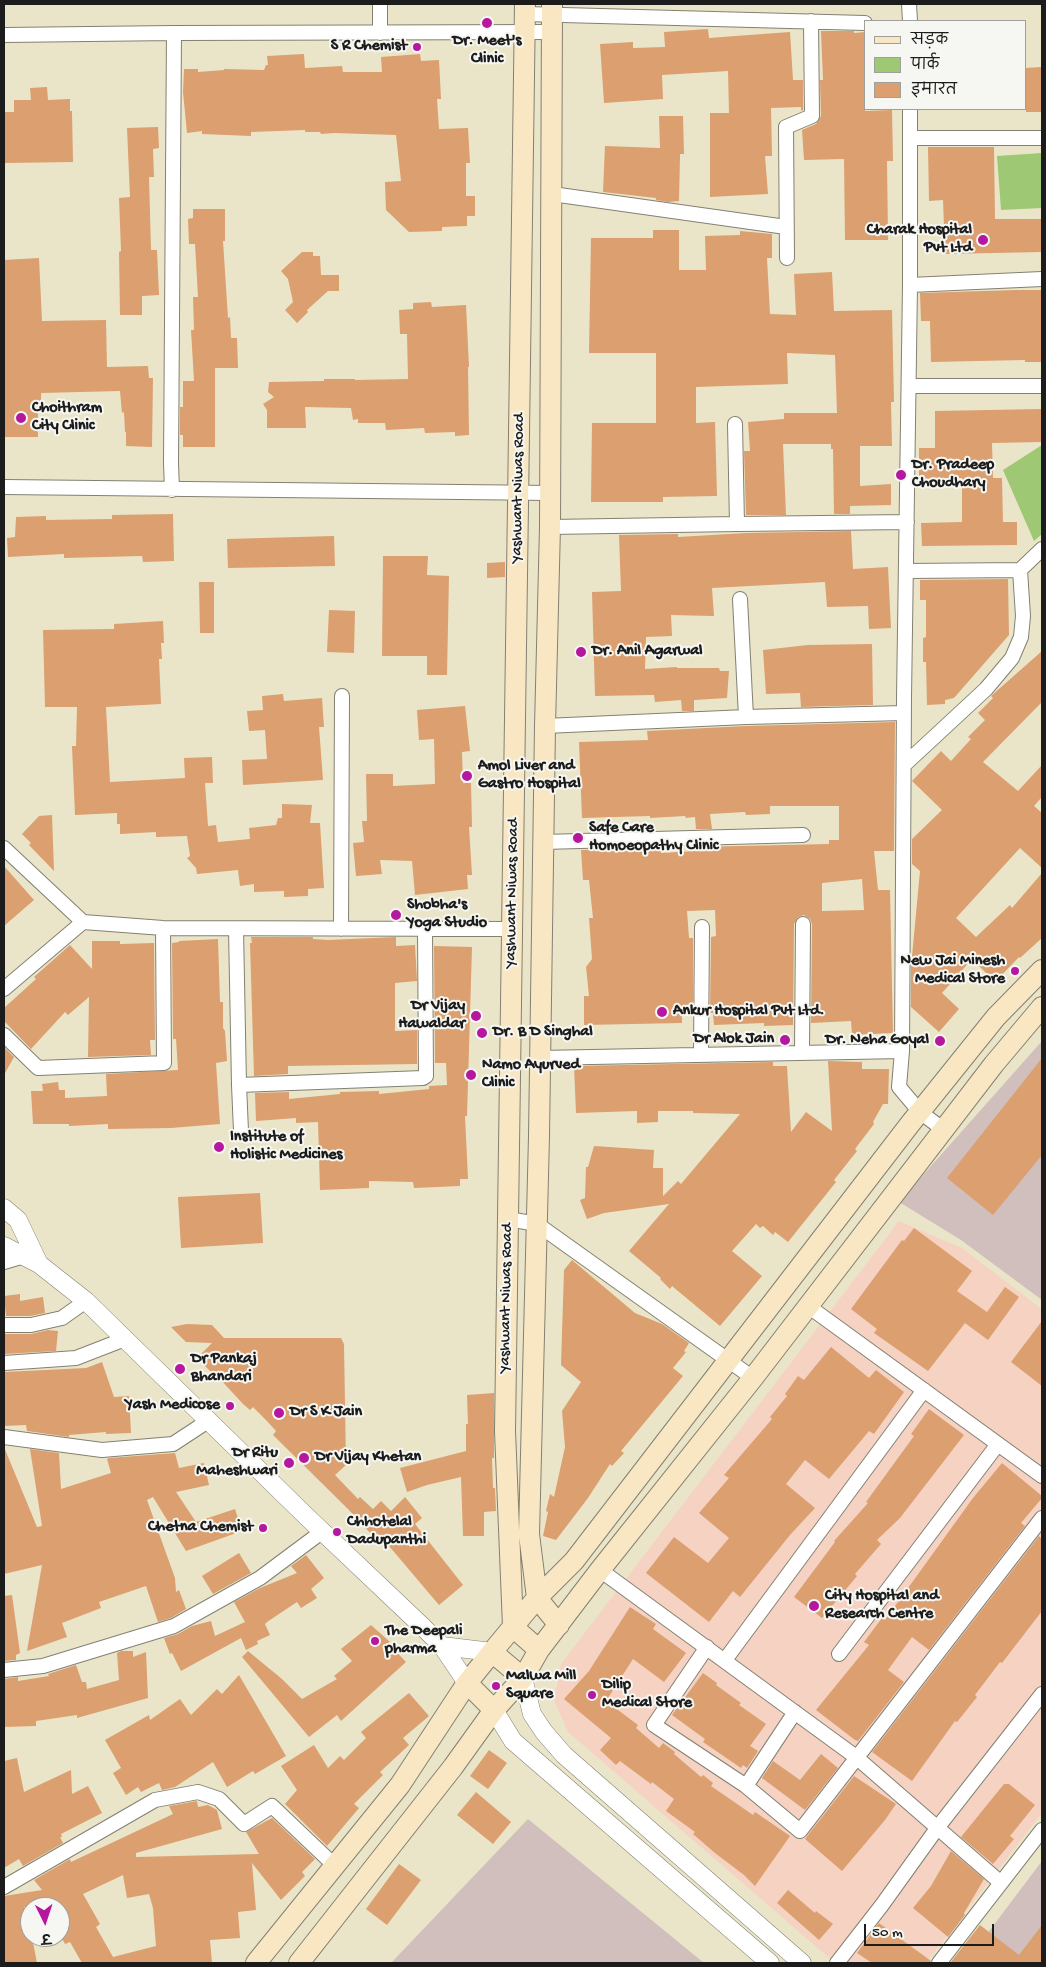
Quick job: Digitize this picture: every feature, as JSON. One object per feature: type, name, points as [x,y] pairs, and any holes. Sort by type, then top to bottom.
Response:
[{"type":"main road","name":"Yashwant Niwas Road","points":[[513,1627],[505,1431],[520,493],[525,17]]},
{"type":"main road","name":"Yashwant Niwas Road","points":[[537,1598],[529,1534],[551,493],[552,17]]},
{"type":"main road","points":[[256,1963],[400,1785],[467,1683],[537,1598],[574,1560],[920,1112],[996,1017],[1042,970]]},
{"type":"main road","points":[[299,1963],[453,1767],[494,1710],[523,1678],[539,1650],[600,1570],[753,1378],[994,1064],[1042,1007]]},
{"type":"main road","points":[[537,1598],[559,1625]]},
{"type":"main road","points":[[513,1627],[539,1650]]},
{"type":"main road","points":[[492,1652],[523,1678]]},
{"type":"main road","points":[[467,1683],[494,1710]]},
{"type":"street","points":[[380,4],[380,33]]},
{"type":"street","points":[[909,4],[910,20]]},
{"type":"street","points":[[4,35],[380,33],[525,17],[864,23]]},
{"type":"street","points":[[786,258],[786,127],[812,116],[811,21]]},
{"type":"street","points":[[172,490],[174,33]]},
{"type":"street","points":[[910,110],[902,1051],[899,1087],[920,1112],[944,1130]]},
{"type":"street","points":[[910,138],[1042,138]]},
{"type":"street","points":[[552,194],[786,228]]},
{"type":"street","points":[[910,285],[1042,279]]},
{"type":"street","points":[[909,386],[1042,386]]},
{"type":"street","points":[[735,424],[737,524]]},
{"type":"street","points":[[4,487],[551,493]]},
{"type":"street","points":[[550,527],[907,522]]},
{"type":"street","points":[[906,571],[1020,570],[1042,549]]},
{"type":"street","points":[[904,765],[986,688],[1012,658],[1021,637],[1023,616],[1020,570]]},
{"type":"street","points":[[740,599],[746,717]]},
{"type":"street","points":[[341,929],[342,696]]},
{"type":"street","points":[[545,726],[746,717],[904,713]]},
{"type":"street","points":[[543,842],[803,835]]},
{"type":"street","points":[[4,848],[83,922],[163,928],[512,929]]},
{"type":"street","points":[[4,989],[83,922]]},
{"type":"street","points":[[802,1052],[803,924]]},
{"type":"street","points":[[701,1054],[702,927]]},
{"type":"street","points":[[4,1035],[38,1068],[164,1063],[163,928]]},
{"type":"street","points":[[236,929],[239,1085],[242,1131]]},
{"type":"street","points":[[239,1085],[426,1076],[425,929]]},
{"type":"street","points":[[540,1058],[902,1051]]},
{"type":"street","points":[[4,1208],[18,1220],[31,1260]]},
{"type":"street","points":[[508,1219],[537,1224],[753,1378]]},
{"type":"street","points":[[4,1246],[31,1260],[86,1301],[307,1518],[323,1531],[442,1646],[467,1683]]},
{"type":"street","points":[[4,1262],[31,1260]]},
{"type":"street","points":[[4,1325],[31,1325],[62,1318],[86,1301]]},
{"type":"street","points":[[808,1306],[998,1444],[1040,1470]]},
{"type":"street","points":[[4,1363],[76,1358],[125,1339]]},
{"type":"street","points":[[725,1660],[924,1390]]},
{"type":"street","points":[[4,1437],[102,1450],[173,1444],[208,1421]]},
{"type":"street","points":[[839,1654],[998,1444]]},
{"type":"street","points":[[708,1647],[654,1725],[746,1786],[800,1831],[1042,1518]]},
{"type":"street","points":[[4,1670],[43,1666],[174,1626],[260,1578],[323,1531]]},
{"type":"street","points":[[600,1570],[708,1647],[856,1757],[1001,1883]]},
{"type":"street","points":[[442,1646],[492,1652]]},
{"type":"street","points":[[523,1678],[532,1714],[544,1732],[564,1755],[802,1963]]},
{"type":"street","points":[[837,1963],[1042,1694]]},
{"type":"street","points":[[494,1710],[513,1741],[770,1963]]},
{"type":"street","points":[[746,1786],[795,1712]]},
{"type":"street","points":[[4,1887],[155,1800],[198,1792],[218,1799],[244,1824],[272,1806],[335,1866]]},
{"type":"street","points":[[939,1963],[1042,1830]]},
{"type":"shaded area","points":[[1042,1041],[1042,1300],[961,1240],[899,1202]]},
{"type":"shaded area","points":[[899,1221],[962,1248],[1042,1309],[1042,1813],[926,1963],[835,1963],[568,1732],[554,1700],[561,1664]]},
{"type":"shaded area","points":[[528,1819],[704,1963],[391,1963]]},
{"type":"shaded area","points":[[1042,1861],[1042,1963],[965,1963]]},
{"type":"green space","points":[[1042,153],[1042,208],[1001,210],[997,156]]},
{"type":"green space","points":[[1042,445],[1042,534],[1034,541],[1003,470]]},
{"type":"building","points":[[708,29],[709,38],[790,32],[793,80],[803,80],[803,110],[801,111],[801,107],[771,108],[772,156],[765,156],[768,194],[710,197],[710,113],[729,113],[728,71],[662,75],[663,99],[604,103],[600,44],[633,42],[633,48],[665,47],[664,32]]},
{"type":"building","points":[[821,31],[864,32],[864,110],[892,110],[893,161],[887,161],[888,240],[845,240],[844,159],[804,160],[802,130],[816,124],[821,116],[820,80],[823,80]]},
{"type":"building","points":[[304,54],[305,68],[342,66],[343,72],[382,72],[381,57],[420,54],[421,61],[439,60],[441,99],[437,99],[439,129],[468,128],[470,163],[466,163],[466,196],[475,196],[475,216],[467,216],[467,226],[442,227],[442,231],[409,232],[386,210],[385,182],[401,181],[396,135],[321,134],[320,132],[305,132],[305,130],[251,132],[251,136],[202,134],[202,131],[187,133],[183,92],[184,69],[198,69],[198,72],[224,69],[264,70],[266,65],[268,65],[267,56]]},
{"type":"building","points":[[1042,67],[1042,112],[1026,112],[1026,68]]},
{"type":"building","points":[[47,87],[48,100],[70,99],[73,162],[5,163],[4,112],[14,112],[14,100],[31,100],[30,88]]},
{"type":"building","points":[[659,116],[683,116],[684,154],[680,154],[679,201],[668,202],[656,200],[656,198],[603,192],[605,146],[660,148]]},
{"type":"building","points":[[158,127],[159,148],[153,149],[154,177],[149,177],[151,250],[157,250],[159,295],[142,296],[142,315],[120,315],[119,252],[121,251],[119,198],[130,197],[127,128]]},
{"type":"building","points":[[928,147],[994,147],[995,219],[1042,219],[1042,252],[945,254],[943,200],[929,201]]},
{"type":"building","points":[[193,209],[225,209],[225,241],[223,241],[228,318],[230,317],[231,338],[237,338],[238,368],[215,368],[215,447],[183,447],[183,435],[180,435],[180,407],[183,407],[183,381],[194,381],[191,330],[194,330],[193,297],[198,297],[195,244],[189,244],[188,219],[193,218]]},
{"type":"building","points":[[653,230],[679,230],[679,270],[706,270],[705,236],[740,235],[740,231],[772,234],[772,258],[767,258],[770,314],[796,315],[794,274],[832,272],[834,311],[892,310],[894,402],[891,402],[892,446],[860,446],[860,486],[891,484],[891,505],[850,506],[850,514],[834,514],[833,449],[831,449],[831,444],[783,444],[786,515],[746,515],[744,451],[750,451],[748,422],[784,419],[784,413],[837,413],[835,355],[787,353],[788,384],[696,387],[696,423],[715,422],[717,496],[663,497],[663,502],[591,502],[592,423],[656,423],[656,353],[589,353],[591,238],[653,238]]},
{"type":"building","points":[[302,252],[313,252],[313,256],[320,256],[321,275],[339,275],[339,291],[328,291],[307,310],[308,312],[297,323],[285,310],[293,302],[288,279],[281,271]]},
{"type":"building","points":[[39,258],[42,321],[106,320],[107,367],[148,366],[149,378],[153,378],[152,447],[126,446],[124,412],[122,413],[120,391],[41,393],[41,406],[38,406],[38,437],[4,437],[4,260]]},
{"type":"building","points":[[1042,290],[1042,362],[1025,362],[1025,360],[931,362],[930,321],[921,321],[920,293]]},
{"type":"building","points":[[431,302],[432,307],[466,305],[469,367],[469,435],[455,436],[455,432],[425,433],[424,428],[386,430],[385,423],[358,423],[358,419],[353,420],[351,408],[305,407],[306,428],[267,428],[267,410],[263,404],[274,397],[268,392],[269,382],[324,381],[324,379],[408,379],[407,334],[400,334],[399,310],[413,309],[413,303]]},
{"type":"building","points":[[1042,409],[1042,442],[992,443],[993,478],[1002,478],[1003,522],[1017,522],[1017,545],[922,546],[921,523],[962,522],[962,478],[919,479],[919,448],[935,448],[935,411]]},
{"type":"building","points":[[173,514],[174,561],[143,562],[142,556],[64,558],[64,554],[8,557],[7,538],[15,537],[16,517],[46,516],[46,520],[112,519],[112,515]]},
{"type":"building","points":[[851,531],[853,569],[888,567],[891,628],[869,629],[868,606],[827,607],[825,582],[712,588],[714,616],[671,615],[672,636],[646,637],[645,669],[677,667],[719,668],[720,671],[729,671],[727,698],[694,700],[694,711],[682,711],[681,700],[655,702],[654,695],[595,696],[592,592],[621,591],[619,535],[678,534],[678,537],[746,533]]},
{"type":"building","points":[[334,536],[335,566],[228,568],[227,539]]},
{"type":"building","points":[[383,556],[428,556],[427,575],[449,576],[447,675],[427,675],[427,656],[382,656]]},
{"type":"building","points":[[505,562],[505,577],[487,578],[487,563]]},
{"type":"building","points":[[1008,579],[1009,635],[954,698],[945,700],[945,704],[927,705],[926,662],[923,662],[923,638],[926,637],[926,600],[920,600],[920,580]]},
{"type":"building","points":[[199,582],[214,582],[214,633],[200,633]]},
{"type":"building","points":[[329,610],[355,611],[354,653],[327,652]]},
{"type":"building","points":[[163,621],[164,643],[161,643],[162,659],[159,659],[161,704],[106,707],[110,782],[185,778],[184,758],[212,757],[213,783],[205,783],[208,826],[216,825],[218,842],[250,839],[249,828],[276,825],[278,818],[282,818],[282,804],[312,805],[310,823],[320,823],[324,888],[308,889],[308,896],[284,897],[284,891],[254,892],[254,884],[240,886],[238,870],[197,874],[196,868],[187,858],[190,856],[187,836],[156,837],[156,832],[120,834],[120,824],[117,824],[117,813],[75,815],[72,746],[76,746],[77,707],[45,707],[43,630],[114,629],[114,624]]},
{"type":"building","points":[[872,644],[873,705],[801,707],[800,693],[766,694],[763,650],[808,645]]},
{"type":"building","points":[[1042,651],[1042,702],[983,762],[1018,791],[1042,765],[1042,797],[1034,806],[1042,813],[1042,868],[1020,848],[956,918],[976,937],[1010,905],[1012,908],[1042,873],[1042,938],[1019,957],[995,982],[972,959],[942,993],[959,1009],[939,1032],[911,1007],[911,967],[920,871],[912,864],[912,839],[942,810],[912,781],[941,751],[951,761],[971,739],[968,737],[985,720],[978,713],[993,698],[991,696]]},
{"type":"building","points":[[283,694],[284,701],[322,698],[324,727],[319,727],[323,780],[243,785],[242,760],[267,759],[265,730],[249,731],[247,711],[263,710],[262,696]]},
{"type":"building","points":[[465,706],[470,751],[462,752],[463,783],[471,783],[472,827],[469,827],[472,875],[467,875],[468,889],[415,895],[412,861],[380,860],[382,874],[356,876],[353,843],[364,842],[362,821],[367,821],[366,774],[393,774],[393,786],[435,784],[434,739],[419,740],[417,710]]},
{"type":"building","points":[[895,722],[894,851],[874,851],[878,890],[890,890],[893,1033],[852,1035],[851,1021],[811,1023],[812,924],[810,919],[804,915],[798,917],[794,924],[793,1025],[764,1026],[764,1023],[714,1025],[713,1013],[710,1013],[711,937],[716,936],[715,910],[687,911],[689,938],[693,938],[693,1014],[682,1015],[682,1023],[584,1025],[584,996],[589,996],[586,967],[592,959],[589,918],[593,918],[589,880],[583,880],[581,850],[661,848],[661,853],[696,851],[696,847],[829,844],[829,840],[839,840],[839,806],[770,806],[770,814],[746,815],[745,812],[710,814],[712,829],[696,829],[695,817],[686,818],[685,816],[582,818],[579,742],[648,740],[647,731]],"holes":[[[862,879],[864,910],[822,911],[822,883]]]},
{"type":"building","points":[[52,815],[54,871],[29,845],[31,843],[22,834],[39,816]]},
{"type":"building","points":[[4,866],[34,900],[4,926]]},
{"type":"building","points":[[251,937],[313,937],[313,939],[328,940],[396,937],[396,946],[415,945],[417,981],[395,983],[395,1031],[417,1030],[417,1064],[288,1066],[288,1074],[254,1076]]},
{"type":"building","points":[[218,939],[220,1002],[223,1002],[223,1028],[225,1031],[227,1061],[216,1063],[220,1124],[171,1128],[108,1129],[108,1124],[69,1126],[69,1124],[33,1124],[31,1091],[43,1091],[42,1084],[58,1082],[59,1090],[65,1090],[65,1098],[107,1096],[106,1074],[178,1070],[176,1039],[173,1039],[172,943]]},
{"type":"building","points":[[92,941],[120,941],[120,944],[154,943],[155,1040],[150,1040],[151,1055],[88,1057],[89,997],[68,1015],[65,1012],[31,1049],[4,1021],[4,1008],[36,979],[34,977],[70,945],[92,969]]},
{"type":"building","points":[[434,946],[472,947],[467,1116],[465,1116],[468,1179],[460,1179],[460,1186],[414,1188],[413,1182],[369,1181],[369,1188],[320,1190],[318,1122],[296,1123],[296,1118],[256,1121],[255,1093],[289,1092],[289,1099],[340,1094],[340,1092],[379,1091],[379,1094],[429,1089],[429,1086],[447,1085],[446,1063],[435,1063]]},
{"type":"building","points":[[4,1047],[14,1057],[4,1075]]},
{"type":"building","points":[[1042,1058],[1042,1155],[993,1215],[947,1178]]},
{"type":"building","points":[[828,1061],[862,1062],[862,1069],[889,1069],[888,1104],[883,1104],[873,1122],[874,1124],[855,1149],[857,1151],[834,1180],[836,1182],[788,1242],[775,1232],[773,1235],[763,1226],[760,1228],[756,1224],[732,1251],[762,1276],[720,1326],[672,1286],[670,1289],[661,1278],[629,1251],[669,1204],[604,1213],[587,1219],[580,1200],[585,1198],[586,1167],[588,1167],[594,1146],[654,1150],[653,1168],[663,1168],[663,1196],[678,1181],[681,1184],[740,1114],[658,1111],[658,1122],[637,1123],[637,1111],[576,1113],[574,1066],[773,1062],[773,1066],[787,1066],[791,1132],[806,1112],[832,1131]]},
{"type":"building","points":[[260,1193],[263,1243],[181,1248],[178,1197]]},
{"type":"building","points":[[914,1228],[972,1271],[957,1291],[987,1312],[1005,1287],[1019,1297],[988,1340],[965,1323],[928,1371],[874,1333],[877,1329],[851,1309],[902,1240],[904,1241]]},
{"type":"building","points":[[572,1260],[635,1313],[662,1324],[689,1343],[684,1351],[686,1352],[673,1368],[683,1376],[621,1451],[624,1453],[612,1466],[610,1464],[588,1498],[556,1540],[543,1536],[548,1512],[546,1511],[550,1494],[554,1497],[565,1447],[562,1411],[581,1382],[561,1365],[564,1270]]},
{"type":"building","points":[[20,1294],[20,1301],[43,1297],[45,1313],[30,1316],[6,1316],[4,1296]]},
{"type":"building","points":[[1042,1321],[1042,1386],[1011,1362]]},
{"type":"building","points":[[187,1324],[212,1325],[224,1338],[341,1338],[344,1344],[346,1465],[335,1475],[358,1499],[360,1497],[373,1509],[381,1501],[391,1511],[405,1497],[422,1518],[415,1524],[463,1585],[439,1605],[389,1546],[385,1549],[348,1509],[273,1435],[276,1431],[266,1420],[253,1407],[250,1410],[243,1404],[197,1358],[212,1343],[186,1342],[171,1327]]},
{"type":"building","points":[[48,1330],[58,1331],[56,1351],[4,1354],[4,1334],[31,1334]]},
{"type":"building","points":[[831,1347],[869,1378],[876,1370],[904,1392],[874,1434],[869,1431],[829,1479],[805,1460],[786,1484],[815,1508],[790,1535],[740,1597],[733,1591],[709,1622],[646,1573],[674,1537],[708,1563],[729,1538],[699,1513],[729,1478],[724,1475],[772,1419],[770,1417],[787,1396],[785,1394],[798,1376],[804,1380]]},
{"type":"building","points":[[102,1362],[114,1397],[129,1396],[131,1433],[106,1434],[106,1432],[69,1435],[69,1437],[27,1431],[26,1425],[4,1426],[4,1372],[86,1368]]},
{"type":"building","points":[[494,1393],[494,1458],[492,1458],[496,1511],[484,1512],[484,1536],[463,1536],[461,1477],[407,1492],[400,1468],[466,1451],[466,1424],[468,1424],[467,1395]]},
{"type":"building","points":[[929,1409],[964,1435],[900,1518],[877,1540],[881,1544],[855,1574],[857,1576],[822,1618],[794,1597],[834,1541],[868,1503],[866,1502],[914,1436],[911,1434]]},
{"type":"building","points":[[4,1447],[37,1527],[42,1526],[30,1449],[59,1453],[61,1489],[111,1473],[107,1459],[109,1458],[175,1453],[179,1468],[204,1463],[209,1485],[176,1492],[196,1522],[235,1509],[242,1531],[186,1551],[153,1497],[147,1500],[175,1578],[176,1592],[179,1590],[186,1609],[171,1618],[158,1622],[146,1586],[99,1602],[101,1608],[62,1623],[67,1637],[27,1651],[42,1565],[4,1574]]},
{"type":"building","points":[[1002,1463],[1042,1496],[1042,1498],[1021,1523],[1025,1526],[929,1650],[912,1637],[888,1670],[904,1682],[858,1741],[855,1740],[816,1710],[869,1645],[864,1642],[882,1618],[885,1620],[973,1498]]},
{"type":"building","points":[[1039,1536],[1042,1539],[1042,1611],[1002,1663],[1000,1662],[975,1695],[977,1697],[957,1722],[955,1721],[912,1781],[872,1752]]},
{"type":"building","points":[[239,1553],[251,1573],[213,1594],[202,1576]]},
{"type":"building","points":[[306,1555],[324,1578],[311,1589],[317,1598],[301,1608],[297,1602],[267,1622],[265,1624],[270,1635],[257,1641],[258,1644],[246,1650],[241,1638],[181,1671],[172,1653],[170,1654],[164,1638],[178,1634],[192,1626],[211,1621],[215,1636],[245,1622],[234,1602],[260,1588],[297,1573],[291,1566]]},
{"type":"building","points":[[12,1595],[20,1653],[16,1655],[16,1660],[4,1661],[4,1596]]},
{"type":"building","points":[[630,1607],[656,1624],[653,1629],[686,1653],[664,1682],[633,1659],[606,1701],[638,1725],[636,1728],[659,1748],[663,1743],[701,1777],[703,1775],[713,1783],[711,1786],[753,1815],[755,1812],[790,1836],[755,1886],[693,1834],[695,1832],[666,1811],[674,1799],[620,1761],[616,1765],[600,1750],[611,1738],[564,1699],[589,1671]]},
{"type":"building","points":[[371,1625],[390,1642],[388,1643],[406,1662],[341,1721],[337,1715],[309,1737],[242,1657],[248,1651],[282,1679],[302,1699],[337,1679],[334,1676],[352,1661],[341,1649]]},
{"type":"building","points":[[133,1651],[133,1657],[146,1652],[148,1698],[77,1718],[77,1715],[36,1721],[36,1726],[4,1727],[4,1679],[18,1677],[18,1681],[49,1676],[48,1674],[76,1665],[82,1682],[86,1682],[87,1689],[119,1680],[117,1653]]},
{"type":"building","points":[[703,1673],[741,1703],[739,1705],[766,1724],[750,1746],[758,1751],[747,1768],[743,1765],[741,1768],[703,1742],[705,1739],[672,1715]]},
{"type":"building","points":[[239,1675],[286,1756],[255,1774],[253,1771],[227,1787],[213,1762],[175,1787],[162,1790],[159,1783],[141,1792],[138,1787],[126,1795],[113,1773],[121,1768],[105,1740],[149,1715],[150,1720],[180,1699],[191,1715],[217,1689],[222,1694]]},
{"type":"building","points":[[409,1693],[429,1716],[403,1738],[409,1745],[380,1772],[383,1775],[354,1804],[359,1808],[327,1846],[285,1804],[297,1790],[281,1766],[314,1745],[328,1768],[340,1756],[344,1760],[366,1738],[361,1732]]},
{"type":"building","points":[[489,1750],[507,1763],[488,1789],[470,1776]]},
{"type":"building","points":[[821,1754],[838,1768],[805,1810],[762,1778],[773,1761],[800,1780]]},
{"type":"building","points":[[17,1758],[24,1792],[71,1770],[72,1794],[88,1786],[102,1813],[61,1834],[62,1837],[60,1837],[63,1843],[23,1866],[19,1859],[4,1868],[4,1761]]},
{"type":"building","points":[[854,1776],[896,1804],[842,1871],[805,1839]]},
{"type":"building","points":[[1004,1784],[1009,1784],[1035,1805],[1010,1836],[1014,1839],[993,1864],[961,1837]]},
{"type":"building","points":[[476,1792],[511,1822],[493,1844],[457,1815]]},
{"type":"building","points":[[197,1801],[198,1807],[208,1805],[217,1810],[222,1829],[136,1853],[136,1857],[259,1854],[246,1832],[272,1818],[315,1859],[302,1872],[305,1876],[281,1900],[252,1863],[256,1910],[238,1912],[240,1938],[210,1940],[212,1963],[82,1963],[70,1942],[70,1897],[20,1897],[20,1947],[34,1947],[37,1963],[4,1963],[4,1896],[42,1890],[34,1880],[70,1859],[71,1862],[173,1814],[169,1806]],"holes":[[[123,1875],[127,1898],[149,1894],[153,1908],[156,1946],[113,1957],[96,1927],[100,1924],[83,1894]]]},
{"type":"building","points":[[951,1851],[984,1879],[964,1913],[965,1915],[948,1937],[913,1908],[931,1886]]},
{"type":"building","points":[[399,1864],[421,1880],[387,1925],[366,1909]]},
{"type":"building","points":[[788,1890],[815,1913],[816,1911],[833,1924],[819,1940],[777,1903]]},
{"type":"building","points":[[879,1923],[931,1961],[930,1963],[872,1963],[857,1953]]},
{"type":"building","points":[[980,1925],[1019,1955],[1042,1925],[1042,1963],[950,1963]]},
{"type":"place","name":"Dr. Meet's Clinic","points":[[487,23]]},
{"type":"place","name":"S R Chemist","points":[[417,47]]},
{"type":"place","name":"Charak Hospital Pvt Ltd","points":[[983,240]]},
{"type":"place","name":"Choithram City Clinic","points":[[21,418]]},
{"type":"place","name":"Dr. Pradeep Choudhary","points":[[901,475]]},
{"type":"place","name":"Dr. Anil Agarwal","points":[[581,652]]},
{"type":"place","name":"Amol Liver and Gastro Hospital","points":[[467,776]]},
{"type":"place","name":"Safe Care Homoeopathy Clinic","points":[[578,838]]},
{"type":"place","name":"Shobha's Yoga Studio","points":[[396,915]]},
{"type":"place","name":"New Jai Minesh Medical Store","points":[[1015,971]]},
{"type":"place","name":"Ankur Hospital Pvt Ltd.","points":[[662,1012]]},
{"type":"place","name":"Dr Vijay Hawaldar","points":[[476,1016]]},
{"type":"place","name":"Dr. B D Singhal","points":[[482,1033]]},
{"type":"place","name":"Dr Alok Jain","points":[[785,1040]]},
{"type":"place","name":"Dr. Neha Goyal","points":[[940,1041]]},
{"type":"place","name":"Namo Ayurved Clinic","points":[[471,1075]]},
{"type":"place","name":"Institute of Holistic Medicines","points":[[219,1147]]},
{"type":"place","name":"Dr Pankaj Bhandari","points":[[180,1369]]},
{"type":"place","name":"Yash Medicose","points":[[230,1406]]},
{"type":"place","name":"Dr S K Jain","points":[[279,1413]]},
{"type":"place","name":"Dr Vijay Khetan","points":[[304,1458]]},
{"type":"place","name":"Dr Ritu Maheshwari","points":[[289,1463]]},
{"type":"place","name":"Chetna Chemist","points":[[263,1528]]},
{"type":"place","name":"Chhotelal Dadupanthi","points":[[337,1532]]},
{"type":"place","name":"City Hospital and Research Centre","points":[[814,1606]]},
{"type":"place","name":"The Deepali pharma","points":[[375,1641]]},
{"type":"place","name":"Malwa Mill Square","points":[[496,1686]]},
{"type":"place","name":"Dilip Medical Store","points":[[592,1695]]}]
